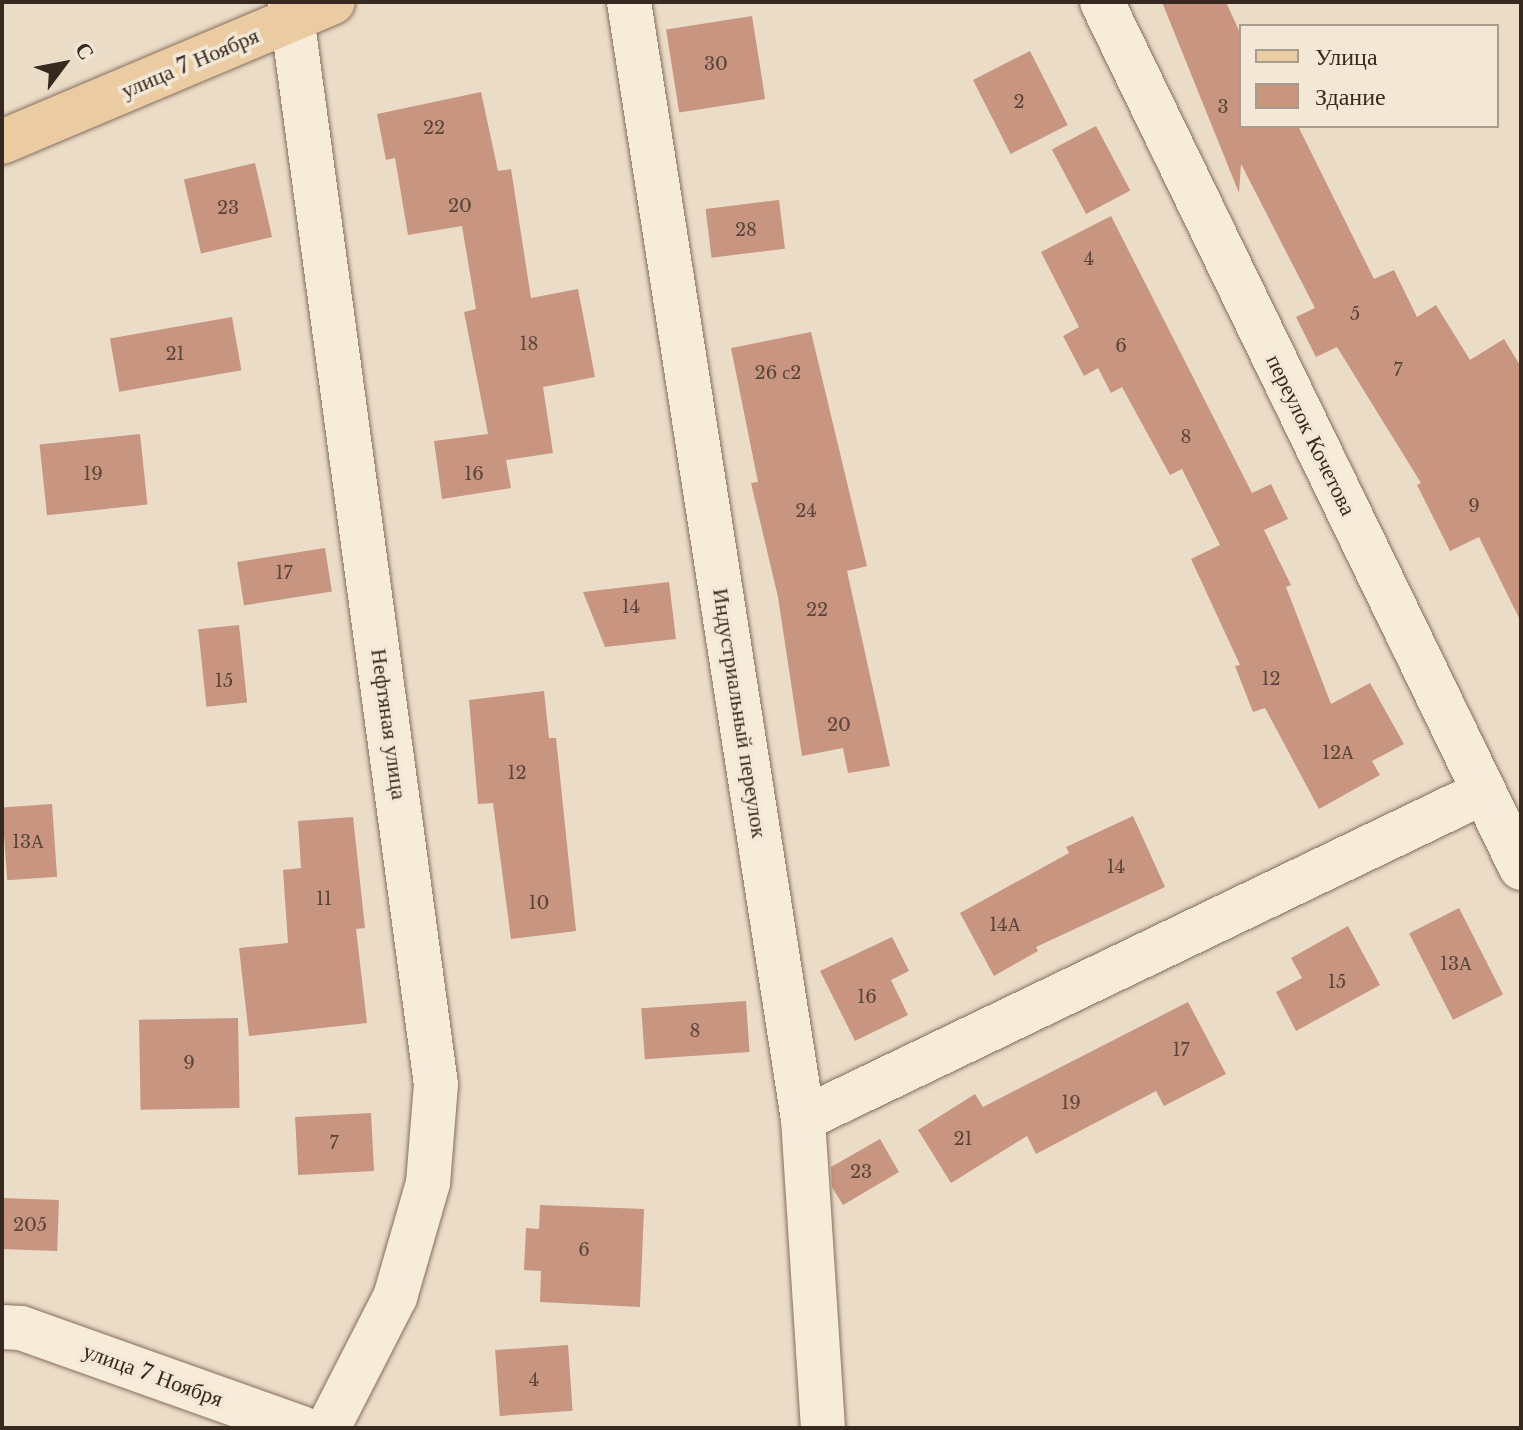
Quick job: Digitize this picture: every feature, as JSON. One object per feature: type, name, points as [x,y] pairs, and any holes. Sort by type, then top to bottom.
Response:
[{"type":"main road","name":"улица 7 Ноября","points":[[2,142],[306,8]]},
{"type":"street","name":"Индустриальный переулок","points":[[629,2],[803,1119],[823,1428]]},
{"type":"street","name":"переулок Кочетова","points":[[1102,2],[1521,868]]},
{"type":"street","name":"Нефтяная улица","points":[[306,8],[436,1084],[428,1183],[395,1297],[328,1428]]},
{"type":"street","points":[[803,1119],[1484,792]]},
{"type":"street","name":"улица 7 Ноября","points":[[2,1327],[21,1328],[302,1428]]},
{"type":"building","points":[[1162,2],[1226,2],[1239,31],[1239,128],[1299,128],[1374,279],[1394,270],[1417,317],[1436,305],[1470,360],[1504,339],[1521,367],[1521,622],[1479,537],[1450,551],[1417,485],[1421,483],[1337,347],[1316,357],[1296,317],[1315,308],[1241,164],[1239,193]]},
{"type":"building","points":[[752,16],[765,99],[679,113],[666,30]]},
{"type":"building","points":[[1030,51],[1068,125],[1011,154],[973,80]]},
{"type":"building","points":[[481,92],[498,171],[511,169],[531,298],[578,289],[595,377],[543,387],[553,453],[506,460],[511,488],[442,499],[434,441],[488,434],[464,312],[476,309],[462,226],[408,235],[395,158],[386,160],[377,114]]},
{"type":"building","points":[[1096,126],[1130,190],[1086,214],[1052,149]]},
{"type":"building","points":[[255,163],[272,237],[201,253],[184,179]]},
{"type":"building","points":[[779,200],[785,249],[712,258],[706,209]]},
{"type":"building","points":[[1111,216],[1252,493],[1271,484],[1288,519],[1264,530],[1291,585],[1286,587],[1331,704],[1370,683],[1404,744],[1372,761],[1380,775],[1319,809],[1265,708],[1253,712],[1235,666],[1240,665],[1191,559],[1220,545],[1182,469],[1170,475],[1122,387],[1111,393],[1098,368],[1084,376],[1063,336],[1079,327],[1041,252]]},
{"type":"building","points":[[232,317],[241,370],[119,392],[110,339]]},
{"type":"building","points":[[811,332],[867,566],[847,571],[890,766],[848,773],[843,748],[802,756],[778,597],[751,483],[758,482],[731,348]]},
{"type":"building","points":[[140,434],[147,505],[47,515],[40,445]]},
{"type":"building","points":[[325,548],[332,591],[244,605],[237,562]]},
{"type":"building","points":[[669,582],[676,639],[605,647],[583,592]]},
{"type":"building","points":[[239,625],[247,703],[206,707],[198,629]]},
{"type":"building","points":[[544,691],[549,738],[556,738],[576,931],[511,939],[493,803],[478,804],[469,700]]},
{"type":"building","points":[[52,804],[57,877],[7,880],[2,807]]},
{"type":"building","points":[[1133,816],[1165,887],[1036,947],[1038,951],[994,976],[960,913],[1069,853],[1066,847]]},
{"type":"building","points":[[353,817],[365,928],[356,929],[367,1023],[249,1036],[239,948],[288,943],[283,870],[301,868],[298,821]]},
{"type":"building","points":[[1459,908],[1503,994],[1453,1020],[1409,933]]},
{"type":"building","points":[[1348,926],[1380,985],[1296,1031],[1276,992],[1302,978],[1291,958]]},
{"type":"building","points":[[892,937],[909,971],[891,980],[908,1015],[855,1041],[820,971]]},
{"type":"building","points":[[746,1001],[750,1052],[645,1059],[641,1008]]},
{"type":"building","points":[[1188,1002],[1226,1074],[1164,1106],[1156,1091],[1036,1154],[1027,1136],[951,1183],[918,1130],[975,1094],[983,1107]]},
{"type":"building","points":[[238,1018],[240,1108],[141,1110],[139,1020]]},
{"type":"building","points":[[371,1113],[374,1171],[298,1175],[295,1117]]},
{"type":"building","points":[[880,1139],[899,1172],[843,1205],[832,1187],[831,1167]]},
{"type":"building","points":[[2,1198],[59,1200],[57,1251],[2,1249]]},
{"type":"building","points":[[540,1205],[644,1209],[640,1307],[540,1302],[541,1271],[524,1270],[526,1228],[539,1229]]},
{"type":"building","points":[[568,1345],[573,1411],[500,1416],[495,1350]]}]
